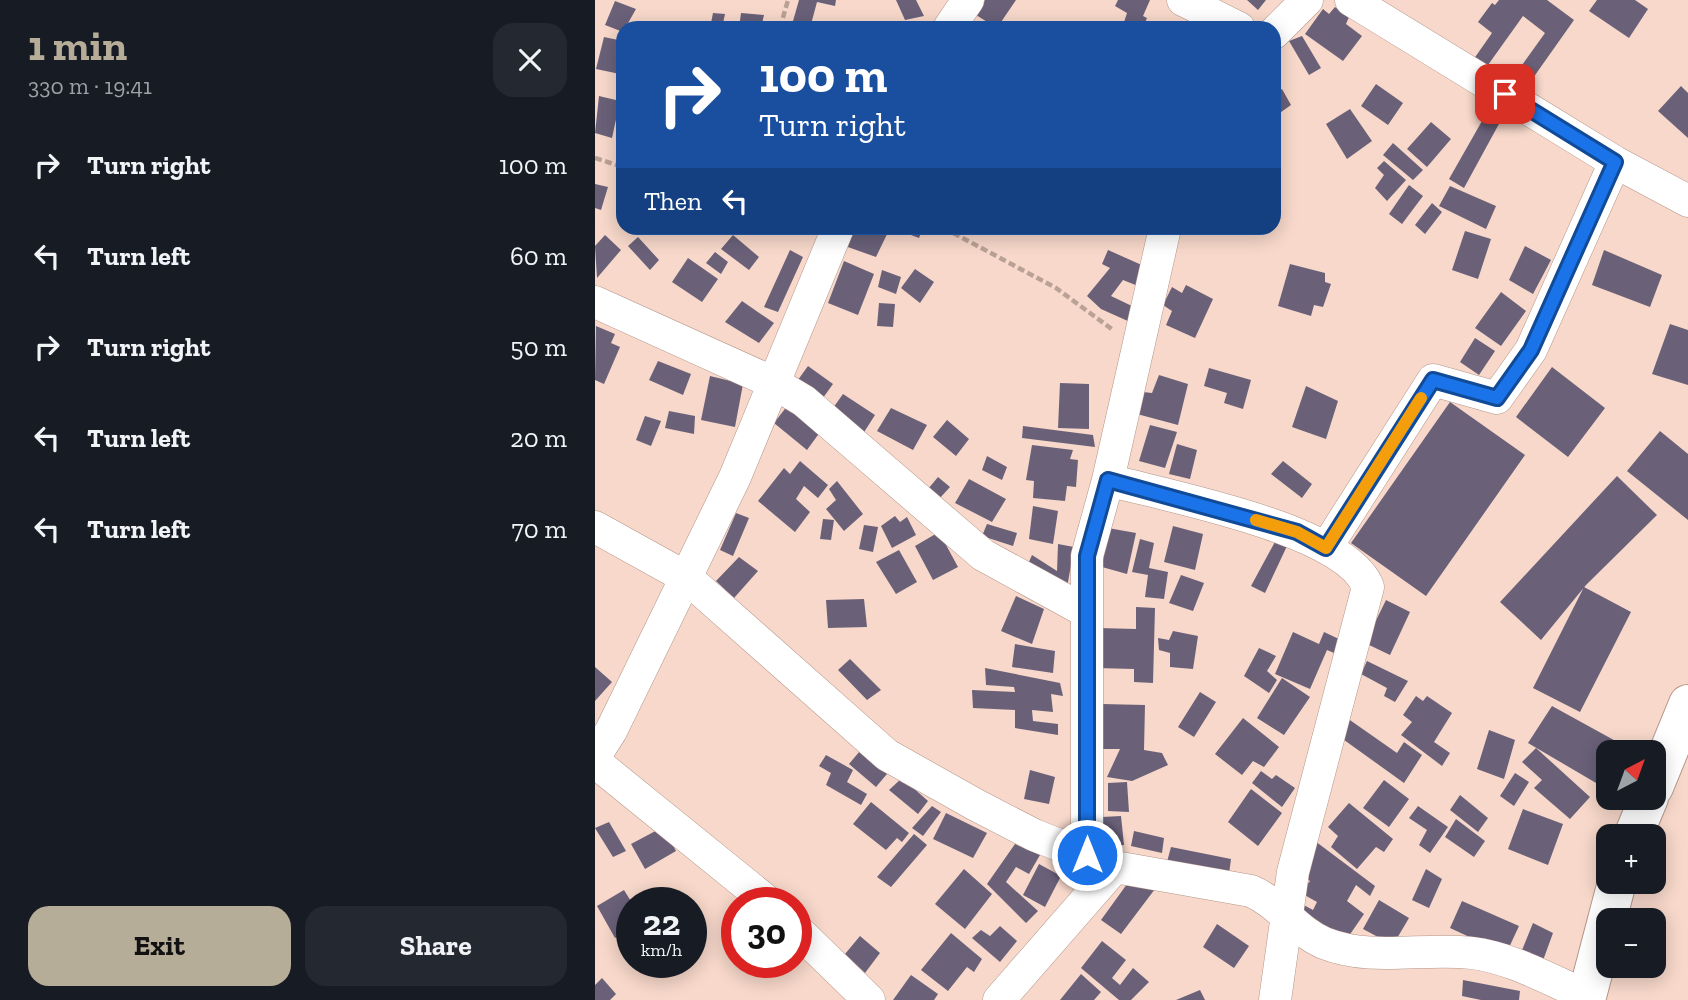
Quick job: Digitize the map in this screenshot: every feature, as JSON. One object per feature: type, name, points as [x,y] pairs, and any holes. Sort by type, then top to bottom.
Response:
[{"type":"main road","points":[[1666,758],[1688,704]]},
{"type":"main road","points":[[1587,998],[1614,894]]},
{"type":"street","points":[[954,21],[968,0]]},
{"type":"street","points":[[1183,0],[1225,21]]},
{"type":"street","points":[[1281,26],[1307,0]]},
{"type":"street","points":[[1351,0],[1615,162],[1688,201]]},
{"type":"street","points":[[1326,548],[1433,380],[1497,398],[1531,350],[1615,162]]},
{"type":"street","points":[[750,887],[595,759],[735,477],[835,235]]},
{"type":"street","points":[[1087,855],[1087,556],[1108,480],[1163,235]]},
{"type":"street","points":[[595,302],[774,383],[814,410],[983,555],[1087,612]]},
{"type":"street","points":[[1108,480],[1297,532],[1326,548],[1363,576],[1368,587],[1293,872],[1275,1000]]},
{"type":"street","points":[[595,527],[687,578],[887,755],[1034,835],[1115,867],[1251,891],[1270,900],[1287,917],[1323,942],[1386,953],[1473,953],[1513,964],[1587,998]]},
{"type":"street","points":[[999,1000],[1115,867]]},
{"type":"street","points":[[812,945],[869,1000]]},
{"type":"path","points":[[782,21],[788,0]]},
{"type":"path","points":[[595,158],[616,165]]},
{"type":"path","points":[[957,235],[1056,288],[1139,348]]},
{"type":"building","points":[[799,0],[836,0],[835,6],[817,2],[812,21],[793,21]]},
{"type":"building","points":[[896,0],[916,0],[924,16],[905,20]]},
{"type":"building","points":[[985,0],[1016,0],[1002,21],[986,21],[976,15]]},
{"type":"building","points":[[1118,0],[1150,0],[1143,16],[1147,18],[1146,21],[1124,21],[1127,13],[1115,6]]},
{"type":"building","points":[[1247,0],[1266,0],[1258,10]]},
{"type":"building","points":[[1499,0],[1547,0],[1574,20],[1521,95],[1507,86],[1545,33],[1523,16],[1483,72],[1471,63],[1492,33],[1478,22],[1492,3],[1495,5]]},
{"type":"building","points":[[1597,0],[1635,0],[1648,9],[1629,38],[1589,11]]},
{"type":"building","points":[[615,1],[636,9],[629,21],[616,21],[616,29],[605,25]]},
{"type":"building","points":[[1335,7],[1349,17],[1346,24],[1362,36],[1343,61],[1305,34],[1323,9],[1329,14]]},
{"type":"building","points":[[713,13],[725,14],[724,21],[711,21]]},
{"type":"building","points":[[741,13],[764,15],[763,21],[740,21]]},
{"type":"building","points":[[1302,36],[1321,68],[1309,75],[1289,41]]},
{"type":"building","points":[[604,37],[616,40],[616,73],[596,69]]},
{"type":"building","points":[[1376,84],[1403,103],[1388,125],[1361,106]]},
{"type":"building","points":[[1681,86],[1688,93],[1688,138],[1658,111]]},
{"type":"building","points":[[1281,90],[1291,105],[1281,112]]},
{"type":"building","points":[[599,96],[616,100],[612,138],[595,133]]},
{"type":"building","points":[[1350,109],[1372,141],[1347,159],[1326,124]]},
{"type":"building","points":[[1486,114],[1500,122],[1464,188],[1449,179]]},
{"type":"building","points":[[1431,122],[1451,139],[1427,167],[1407,149]]},
{"type":"building","points":[[1393,143],[1423,170],[1413,180],[1383,155]]},
{"type":"building","points":[[1384,161],[1406,180],[1387,201],[1375,188],[1384,175],[1377,168]]},
{"type":"building","points":[[595,184],[608,187],[601,210],[595,208]]},
{"type":"building","points":[[1409,185],[1423,196],[1402,224],[1389,214]]},
{"type":"building","points":[[1450,186],[1496,206],[1486,229],[1439,206]]},
{"type":"building","points":[[1432,203],[1442,212],[1425,234],[1415,225]]},
{"type":"building","points":[[1465,231],[1491,239],[1478,279],[1452,270]]},
{"type":"building","points":[[605,235],[621,250],[597,278],[595,246]]},
{"type":"building","points":[[733,235],[759,257],[749,270],[721,249]]},
{"type":"building","points":[[850,235],[887,235],[876,257],[845,246]]},
{"type":"building","points":[[638,237],[659,260],[650,270],[628,246]]},
{"type":"building","points":[[1525,246],[1551,260],[1533,294],[1509,280]]},
{"type":"building","points":[[790,250],[803,257],[778,312],[764,307]]},
{"type":"building","points":[[1108,250],[1144,266],[1138,286],[1123,280],[1111,296],[1134,307],[1130,322],[1101,309],[1087,296],[1110,268],[1102,264]]},
{"type":"building","points":[[1604,250],[1662,275],[1650,307],[1592,285]]},
{"type":"building","points":[[715,252],[728,262],[721,274],[706,263]]},
{"type":"building","points":[[688,258],[718,279],[702,302],[672,282]]},
{"type":"building","points":[[844,261],[874,274],[858,315],[828,303]]},
{"type":"building","points":[[1290,264],[1325,273],[1325,282],[1331,284],[1323,307],[1314,305],[1311,316],[1278,306]]},
{"type":"building","points":[[915,269],[934,282],[920,303],[901,288]]},
{"type":"building","points":[[882,270],[901,277],[896,294],[878,287]]},
{"type":"building","points":[[1186,285],[1213,299],[1195,338],[1166,325],[1172,311],[1163,305],[1172,287],[1182,293]]},
{"type":"building","points":[[1501,292],[1526,311],[1501,346],[1475,328]]},
{"type":"building","points":[[742,301],[774,323],[759,343],[725,322]]},
{"type":"building","points":[[879,303],[895,304],[893,327],[877,326]]},
{"type":"building","points":[[1670,324],[1688,330],[1688,385],[1652,374]]},
{"type":"building","points":[[596,326],[615,334],[611,343],[620,347],[604,384],[595,380]]},
{"type":"building","points":[[1475,338],[1495,351],[1479,375],[1460,362]]},
{"type":"building","points":[[658,361],[691,374],[683,395],[649,380]]},
{"type":"building","points":[[808,366],[833,384],[815,409],[790,391]]},
{"type":"building","points":[[1552,367],[1605,408],[1568,457],[1516,417]]},
{"type":"building","points":[[1209,368],[1251,380],[1243,409],[1224,403],[1227,393],[1204,386]]},
{"type":"building","points":[[1159,375],[1188,384],[1178,425],[1137,414],[1143,392],[1152,393]]},
{"type":"building","points":[[710,376],[743,384],[735,427],[701,420]]},
{"type":"building","points":[[1060,383],[1089,384],[1089,429],[1058,428]]},
{"type":"building","points":[[1306,386],[1338,401],[1326,439],[1292,427]]},
{"type":"building","points":[[843,394],[875,415],[861,437],[828,415]]},
{"type":"building","points":[[791,401],[823,428],[807,450],[774,423]]},
{"type":"building","points":[[1450,402],[1525,455],[1426,596],[1351,543]]},
{"type":"building","points":[[891,408],[927,425],[913,450],[877,431]]},
{"type":"building","points":[[669,411],[695,416],[694,434],[665,428]]},
{"type":"building","points":[[645,416],[661,421],[651,446],[636,440]]},
{"type":"building","points":[[947,420],[969,439],[956,456],[933,437]]},
{"type":"building","points":[[1150,425],[1177,432],[1165,468],[1139,461]]},
{"type":"building","points":[[1023,426],[1093,435],[1095,447],[1022,438]]},
{"type":"building","points":[[1660,431],[1688,454],[1688,520],[1627,471]]},
{"type":"building","points":[[1177,444],[1197,450],[1190,479],[1169,474]]},
{"type":"building","points":[[1032,445],[1073,450],[1070,459],[1078,460],[1076,487],[1067,486],[1065,501],[1033,498],[1034,481],[1026,480]]},
{"type":"building","points":[[987,456],[1007,467],[1002,480],[982,470]]},
{"type":"building","points":[[800,461],[828,485],[818,498],[804,486],[796,499],[810,512],[795,532],[758,501],[784,468],[790,474]]},
{"type":"building","points":[[1283,461],[1312,484],[1302,498],[1271,474]]},
{"type":"building","points":[[1617,476],[1657,515],[1586,585],[1541,640],[1500,602]]},
{"type":"building","points":[[938,477],[950,487],[939,499],[928,489]]},
{"type":"building","points":[[969,479],[1006,499],[992,522],[955,503]]},
{"type":"building","points":[[837,481],[863,514],[844,531],[826,509],[836,500],[829,489]]},
{"type":"building","points":[[1033,506],[1058,511],[1053,544],[1029,539]]},
{"type":"building","points":[[736,513],[749,518],[733,556],[720,550]]},
{"type":"building","points":[[895,516],[900,522],[907,517],[916,535],[892,548],[881,526]]},
{"type":"building","points":[[823,519],[834,520],[831,540],[820,539]]},
{"type":"building","points":[[987,524],[1017,533],[1013,546],[982,536]]},
{"type":"building","points":[[864,525],[878,527],[873,552],[859,549]]},
{"type":"building","points":[[1173,526],[1203,534],[1195,570],[1164,562]]},
{"type":"building","points":[[1108,528],[1136,533],[1127,574],[1102,567]]},
{"type":"building","points":[[939,532],[958,567],[933,580],[915,546]]},
{"type":"building","points":[[1140,539],[1154,543],[1149,568],[1168,572],[1164,599],[1145,597],[1148,575],[1132,572]]},
{"type":"building","points":[[1276,540],[1287,546],[1265,593],[1251,586]]},
{"type":"building","points":[[1058,544],[1074,547],[1066,594],[1025,571],[1032,555],[1057,571]]},
{"type":"building","points":[[899,550],[917,582],[896,594],[876,562]]},
{"type":"building","points":[[739,557],[758,571],[734,598],[716,581]]},
{"type":"building","points":[[1181,575],[1204,583],[1193,611],[1169,603]]},
{"type":"building","points":[[1584,587],[1631,612],[1580,712],[1533,688]]},
{"type":"building","points":[[1016,596],[1044,609],[1032,644],[1001,631]]},
{"type":"building","points":[[864,599],[867,627],[828,628],[826,600]]},
{"type":"building","points":[[1386,600],[1410,612],[1390,655],[1365,643]]},
{"type":"building","points":[[1136,607],[1155,608],[1153,683],[1134,682],[1134,669],[1096,668],[1098,628],[1136,629]]},
{"type":"building","points":[[1173,631],[1198,636],[1193,669],[1170,667],[1170,653],[1159,650],[1158,638],[1169,640]]},
{"type":"building","points":[[1293,632],[1319,644],[1324,632],[1341,640],[1334,653],[1327,650],[1310,689],[1275,674]]},
{"type":"building","points":[[1015,644],[1055,651],[1053,673],[1012,667]]},
{"type":"building","points":[[1259,648],[1276,656],[1267,671],[1277,680],[1269,693],[1244,676]]},
{"type":"building","points":[[850,659],[881,690],[867,700],[838,670]]},
{"type":"building","points":[[1367,661],[1408,681],[1395,702],[1384,696],[1387,688],[1361,674]]},
{"type":"building","points":[[595,667],[612,682],[595,701]]},
{"type":"building","points":[[985,668],[1060,683],[1063,696],[1051,694],[1053,712],[1032,710],[1033,721],[1058,724],[1058,735],[1015,728],[1015,710],[973,708],[972,690],[1015,692],[1014,687],[986,685]]},
{"type":"building","points":[[1282,678],[1310,697],[1284,735],[1257,718]]},
{"type":"building","points":[[1200,692],[1216,702],[1194,737],[1178,727]]},
{"type":"building","points":[[1416,696],[1423,701],[1427,696],[1452,713],[1434,742],[1450,753],[1442,766],[1401,735],[1412,722],[1403,715]]},
{"type":"building","points":[[1102,704],[1145,705],[1144,750],[1162,753],[1168,765],[1132,781],[1107,777],[1120,749],[1101,749]]},
{"type":"building","points":[[1552,706],[1614,740],[1596,740],[1596,783],[1528,743]]},
{"type":"building","points":[[1243,718],[1279,747],[1264,767],[1253,761],[1242,775],[1215,754]]},
{"type":"building","points":[[1347,718],[1397,753],[1404,742],[1422,755],[1404,783],[1340,737]]},
{"type":"building","points":[[1489,730],[1515,740],[1504,779],[1477,769]]},
{"type":"building","points":[[865,745],[892,768],[876,787],[849,764]]},
{"type":"building","points":[[1536,748],[1590,797],[1570,819],[1534,788],[1542,780],[1522,762]]},
{"type":"building","points":[[826,755],[853,770],[847,782],[867,794],[861,805],[826,785],[831,773],[819,766]]},
{"type":"building","points":[[1030,770],[1055,777],[1049,804],[1024,799]]},
{"type":"building","points":[[1261,771],[1272,779],[1276,775],[1295,788],[1282,807],[1252,783]]},
{"type":"building","points":[[1515,773],[1529,782],[1514,806],[1500,796]]},
{"type":"building","points":[[902,778],[928,801],[918,814],[889,790]]},
{"type":"building","points":[[1384,780],[1409,799],[1389,827],[1363,808]]},
{"type":"building","points":[[1127,782],[1129,812],[1108,811],[1108,783]]},
{"type":"building","points":[[1251,789],[1282,813],[1258,846],[1228,822]]},
{"type":"building","points":[[1460,795],[1488,818],[1478,832],[1450,810]]},
{"type":"building","points":[[871,802],[909,833],[902,842],[897,838],[886,850],[853,824]]},
{"type":"building","points":[[1349,803],[1393,839],[1384,852],[1376,847],[1357,869],[1331,847],[1338,836],[1328,827]]},
{"type":"building","points":[[932,806],[941,812],[923,836],[912,828]]},
{"type":"building","points":[[1418,806],[1448,827],[1430,853],[1419,845],[1427,830],[1409,818]]},
{"type":"building","points":[[1523,809],[1563,824],[1548,865],[1508,849]]},
{"type":"building","points":[[946,813],[987,833],[973,858],[933,839]]},
{"type":"building","points":[[1121,816],[1124,845],[1102,846],[1102,817]]},
{"type":"building","points":[[1456,819],[1485,841],[1474,857],[1445,837]]},
{"type":"building","points":[[609,822],[626,851],[613,857],[595,828]]},
{"type":"building","points":[[663,827],[676,851],[645,869],[631,844]]},
{"type":"building","points":[[1134,831],[1164,838],[1162,853],[1131,846]]},
{"type":"building","points":[[914,834],[927,845],[891,887],[877,877]]},
{"type":"building","points":[[1311,838],[1375,886],[1370,896],[1356,885],[1347,901],[1364,914],[1342,946],[1296,912],[1300,903],[1313,910],[1317,902],[1301,893],[1310,881],[1300,873]]},
{"type":"building","points":[[1015,844],[1040,855],[1029,874],[1016,867],[1006,882],[1038,911],[1026,923],[987,884]]},
{"type":"building","points":[[1171,847],[1231,859],[1229,874],[1167,862]]},
{"type":"building","points":[[1039,864],[1061,876],[1045,907],[1023,895]]},
{"type":"building","points":[[964,869],[992,894],[965,929],[935,904]]},
{"type":"building","points":[[1426,869],[1442,879],[1429,908],[1412,900]]},
{"type":"building","points":[[1135,873],[1155,889],[1121,934],[1101,920]]},
{"type":"building","points":[[616,895],[616,937],[615,938],[597,906]]},
{"type":"building","points":[[1379,900],[1409,918],[1393,945],[1363,929]]},
{"type":"building","points":[[1462,901],[1519,926],[1506,954],[1450,928]]},
{"type":"building","points":[[1533,923],[1553,933],[1541,966],[1520,955]]},
{"type":"building","points":[[1217,924],[1249,946],[1234,968],[1203,947]]},
{"type":"building","points":[[1000,926],[1017,941],[1000,962],[972,938],[981,930],[990,936]]},
{"type":"building","points":[[951,933],[982,959],[974,972],[967,967],[948,991],[921,970]]},
{"type":"building","points":[[860,936],[880,953],[865,973],[845,954]]},
{"type":"building","points":[[1102,941],[1126,960],[1112,978],[1120,985],[1133,968],[1149,982],[1131,1000],[1119,1000],[1081,968]]},
{"type":"building","points":[[1081,974],[1101,992],[1094,1000],[1060,1000]]},
{"type":"building","points":[[911,975],[938,994],[934,1000],[893,1000]]},
{"type":"building","points":[[602,978],[616,994],[610,1000],[595,1000],[595,985]]},
{"type":"building","points":[[1463,980],[1520,991],[1519,1000],[1481,1000],[1462,996]]},
{"type":"building","points":[[1200,990],[1205,1000],[1176,1000]]},
{"type":"slow traffic","points":[[1256,520],[1297,532],[1326,548],[1421,398]]},
{"type":"route","points":[[1087,855],[1087,556],[1108,480],[1297,532],[1326,548],[1433,380],[1497,398],[1531,350],[1615,162],[1505,94]]}]
